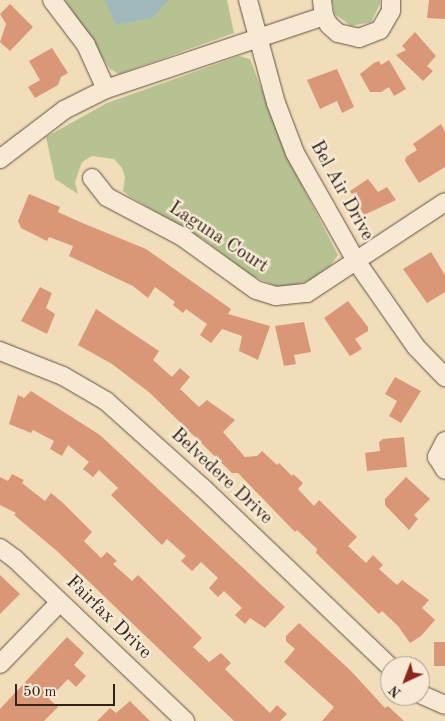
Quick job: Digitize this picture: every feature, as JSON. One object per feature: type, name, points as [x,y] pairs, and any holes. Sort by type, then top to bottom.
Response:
[{"type":"street","points":[[52,0],[86,45],[106,89]]},
{"type":"street","name":"Bel Air Drive","points":[[248,0],[257,37],[295,153],[356,262],[416,346],[445,377]]},
{"type":"street","points":[[0,159],[64,110],[106,89],[257,37],[323,8],[338,33],[359,38],[380,30],[389,16],[391,0]]},
{"type":"street","name":"Laguna Court","points":[[92,178],[107,197],[181,236],[256,290],[276,296],[307,293],[445,202]]},
{"type":"street","name":"Belvedere Drive","points":[[0,351],[63,376],[106,400],[203,488],[380,657]]},
{"type":"street","points":[[445,441],[437,457],[445,470]]},
{"type":"street","name":"Fairfax Drive","points":[[0,548],[60,602],[185,721]]},
{"type":"street","points":[[0,664],[60,602]]},
{"type":"street","points":[[430,698],[445,705]]},
{"type":"green space","points":[[65,0],[227,0],[234,33],[119,74],[110,69]]},
{"type":"green space","points":[[332,0],[380,0],[380,4],[371,22],[351,26],[335,14]]},
{"type":"green space","points":[[239,56],[250,59],[290,162],[338,255],[330,266],[310,280],[289,287],[276,286],[252,276],[203,239],[129,196],[123,191],[125,177],[122,168],[114,159],[92,156],[82,162],[75,182],[78,194],[55,179],[46,137],[107,103]]},
{"type":"water","points":[[105,0],[169,0],[152,18],[116,25]]},
{"type":"building","points":[[429,0],[445,0],[445,19],[427,18]]},
{"type":"building","points":[[10,4],[33,27],[10,51],[0,42],[6,24],[0,14]]},
{"type":"building","points":[[415,32],[436,56],[427,66],[433,71],[423,81],[396,55],[406,50],[402,46]]},
{"type":"building","points":[[52,48],[68,73],[61,77],[58,85],[35,98],[28,87],[40,80],[29,61]]},
{"type":"building","points":[[389,60],[406,89],[394,96],[389,87],[381,92],[370,92],[360,74],[374,63],[379,61],[381,65]]},
{"type":"building","points":[[337,69],[354,107],[342,113],[337,101],[320,109],[307,80]]},
{"type":"building","points":[[441,124],[445,132],[445,167],[419,183],[405,161],[406,157],[417,150],[413,144]]},
{"type":"building","points":[[368,179],[378,192],[387,187],[396,200],[364,215],[350,191]]},
{"type":"building","points":[[29,194],[60,207],[58,212],[146,249],[231,309],[228,314],[270,326],[258,360],[239,351],[242,336],[222,329],[211,343],[200,335],[207,324],[186,309],[183,313],[173,305],[175,302],[155,287],[148,298],[133,286],[69,256],[73,246],[49,237],[47,241],[21,228],[18,221]]},
{"type":"building","points":[[431,252],[445,275],[445,292],[427,303],[403,269]]},
{"type":"building","points":[[40,287],[52,293],[46,308],[55,314],[47,334],[21,321]]},
{"type":"building","points":[[348,301],[368,327],[368,331],[355,339],[362,349],[350,356],[324,318]]},
{"type":"building","points":[[96,309],[159,351],[153,360],[172,377],[180,368],[190,377],[180,389],[199,407],[207,400],[235,420],[223,432],[245,457],[257,456],[262,451],[277,465],[279,463],[292,476],[293,474],[303,483],[298,489],[314,506],[319,500],[357,537],[348,546],[366,563],[373,555],[383,565],[379,569],[397,585],[402,580],[429,600],[422,608],[435,620],[421,636],[410,643],[398,626],[382,611],[379,614],[316,553],[317,549],[297,530],[295,532],[238,473],[232,473],[150,393],[112,364],[78,345]]},
{"type":"building","points":[[304,322],[311,352],[294,355],[296,364],[284,366],[275,326]]},
{"type":"building","points":[[395,377],[421,391],[401,423],[389,416],[397,401],[385,394]]},
{"type":"building","points":[[31,391],[100,435],[285,607],[265,628],[250,618],[245,624],[235,615],[242,608],[224,591],[218,597],[209,588],[218,578],[201,562],[192,571],[181,561],[186,556],[167,539],[162,545],[111,495],[118,488],[99,470],[93,477],[83,469],[89,462],[68,445],[62,456],[50,449],[54,441],[33,430],[31,433],[9,424],[18,395],[24,398]]},
{"type":"building","points":[[404,437],[407,467],[367,471],[365,453],[380,451],[379,442],[383,439]]},
{"type":"building","points":[[12,474],[24,480],[22,483],[45,501],[51,493],[62,502],[92,532],[84,541],[101,558],[107,552],[117,561],[113,564],[132,581],[138,575],[202,638],[193,647],[209,662],[221,653],[231,663],[225,669],[270,713],[277,705],[287,714],[280,721],[234,721],[57,551],[14,515],[16,513],[0,505],[0,477],[8,481]]},
{"type":"building","points":[[406,477],[430,499],[414,515],[418,519],[409,530],[385,505],[385,499]]},
{"type":"building","points":[[0,575],[20,594],[0,614]]},
{"type":"building","points":[[299,623],[350,670],[380,703],[380,706],[385,708],[388,706],[404,721],[322,721],[334,707],[284,662],[295,649],[286,641],[286,636]]},
{"type":"building","points":[[67,637],[84,653],[74,665],[86,676],[76,687],[68,679],[49,699],[58,707],[44,721],[0,721],[0,709]]},
{"type":"building","points":[[434,642],[445,642],[445,666],[434,666]]},
{"type":"building","points":[[130,701],[150,721],[97,721],[110,708],[116,713]]}]
